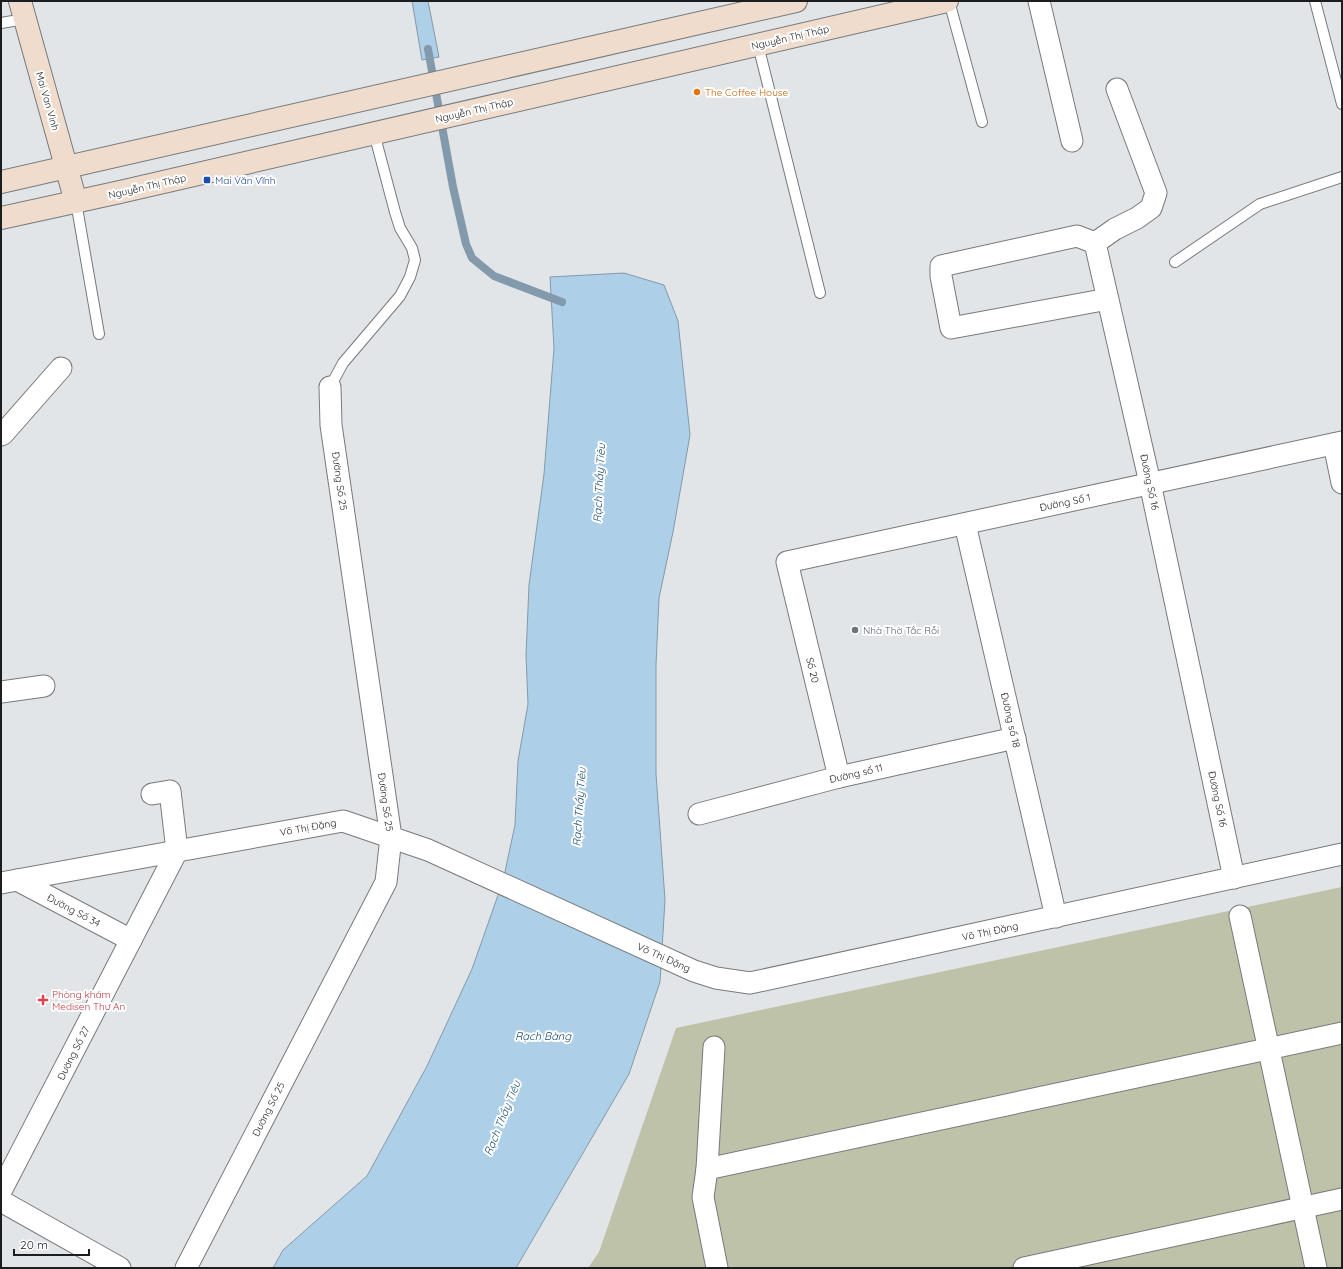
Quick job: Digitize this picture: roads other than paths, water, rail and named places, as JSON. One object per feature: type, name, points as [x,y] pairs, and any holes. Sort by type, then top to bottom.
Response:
[{"type":"main road","points":[[1,182],[796,1]]},
{"type":"main road","name":"Nguyễn Thị Thập","points":[[1,218],[948,1]]},
{"type":"main road","name":"Mai Van Vinh","points":[[22,10],[76,202]]},
{"type":"street","points":[[1039,1],[1072,141]]},
{"type":"street","points":[[1108,299],[951,328],[941,276],[941,266],[1077,236],[1096,243],[1115,229],[1138,218],[1151,208],[1156,193],[1117,89]]},
{"type":"street","name":"Đường Số 16","points":[[1096,243],[1150,484],[1234,878]]},
{"type":"street","points":[[1,435],[61,368]]},
{"type":"street","name":"Đường Số 25","points":[[186,1268],[386,882],[391,837],[332,425],[330,387]]},
{"type":"street","points":[[1338,443],[1342,483]]},
{"type":"street","name":"Đường Số 1","points":[[787,562],[1338,443]]},
{"type":"street","name":"Đường số 18","points":[[965,524],[1056,916]]},
{"type":"street","name":"Số 20","points":[[787,562],[839,777]]},
{"type":"street","points":[[1,692],[44,686]]},
{"type":"street","name":"Đường số 11","points":[[699,814],[839,777],[1015,738]]},
{"type":"street","points":[[152,794],[170,791],[177,851]]},
{"type":"street","name":"Võ Thị Đặng","points":[[9,882],[343,821],[428,850],[694,971],[716,978],[750,983],[1342,854]]},
{"type":"street","name":"Đường Số 27","points":[[1,1191],[177,851]]},
{"type":"street","name":"Đường Số 34","points":[[9,882],[131,940]]},
{"type":"street","points":[[1240,916],[1270,1049],[1316,1268]]},
{"type":"street","points":[[707,1169],[1342,1033]]},
{"type":"street","points":[[714,1047],[707,1169],[703,1196],[716,1268]]},
{"type":"street","points":[[1024,1268],[1342,1199]]},
{"type":"street","points":[[1,1201],[120,1268]]},
{"type":"lane","points":[[948,1],[982,122]]},
{"type":"lane","points":[[1315,1],[1342,104]]},
{"type":"lane","points":[[1,23],[22,10]]},
{"type":"lane","points":[[758,45],[820,293]]},
{"type":"lane","points":[[330,387],[343,364],[400,296],[410,277],[415,260],[412,248],[400,228],[394,212],[374,133]]},
{"type":"lane","points":[[1175,262],[1260,204],[1342,177]]},
{"type":"lane","points":[[76,202],[99,334]]},
{"type":"water","points":[[412,1],[428,1],[439,57],[422,60]]},
{"type":"water","name":"Rạch Bàng","points":[[624,273],[664,285],[678,321],[690,435],[673,532],[659,598],[656,665],[656,774],[665,900],[660,982],[629,1074],[516,1268],[273,1268],[283,1250],[367,1176],[427,1066],[472,969],[503,881],[515,825],[518,761],[528,704],[526,655],[529,585],[544,474],[554,348],[550,277]]},
{"type":"waterway","points":[[428,49],[453,187],[466,244],[472,258],[494,276],[562,302]]},
{"type":"place","name":"The Coffee House","points":[[697,92]]},
{"type":"place","name":"Mai Văn Vĩnh","points":[[207,180]]},
{"type":"place","name":"Nhà Thờ Tắc Rỗi","points":[[855,630]]},
{"type":"place","name":"Phòng khám Medisen Thư An","points":[[43,1000]]},
{"type":"water label","name":"Rạch Thầy Tiêu","points":[[599,483]]},
{"type":"water label","name":"Rạch Thầy Tiêu","points":[[579,807]]},
{"type":"water label","name":"Rạch Thầy Tiêu","points":[[502,1118]]}]
